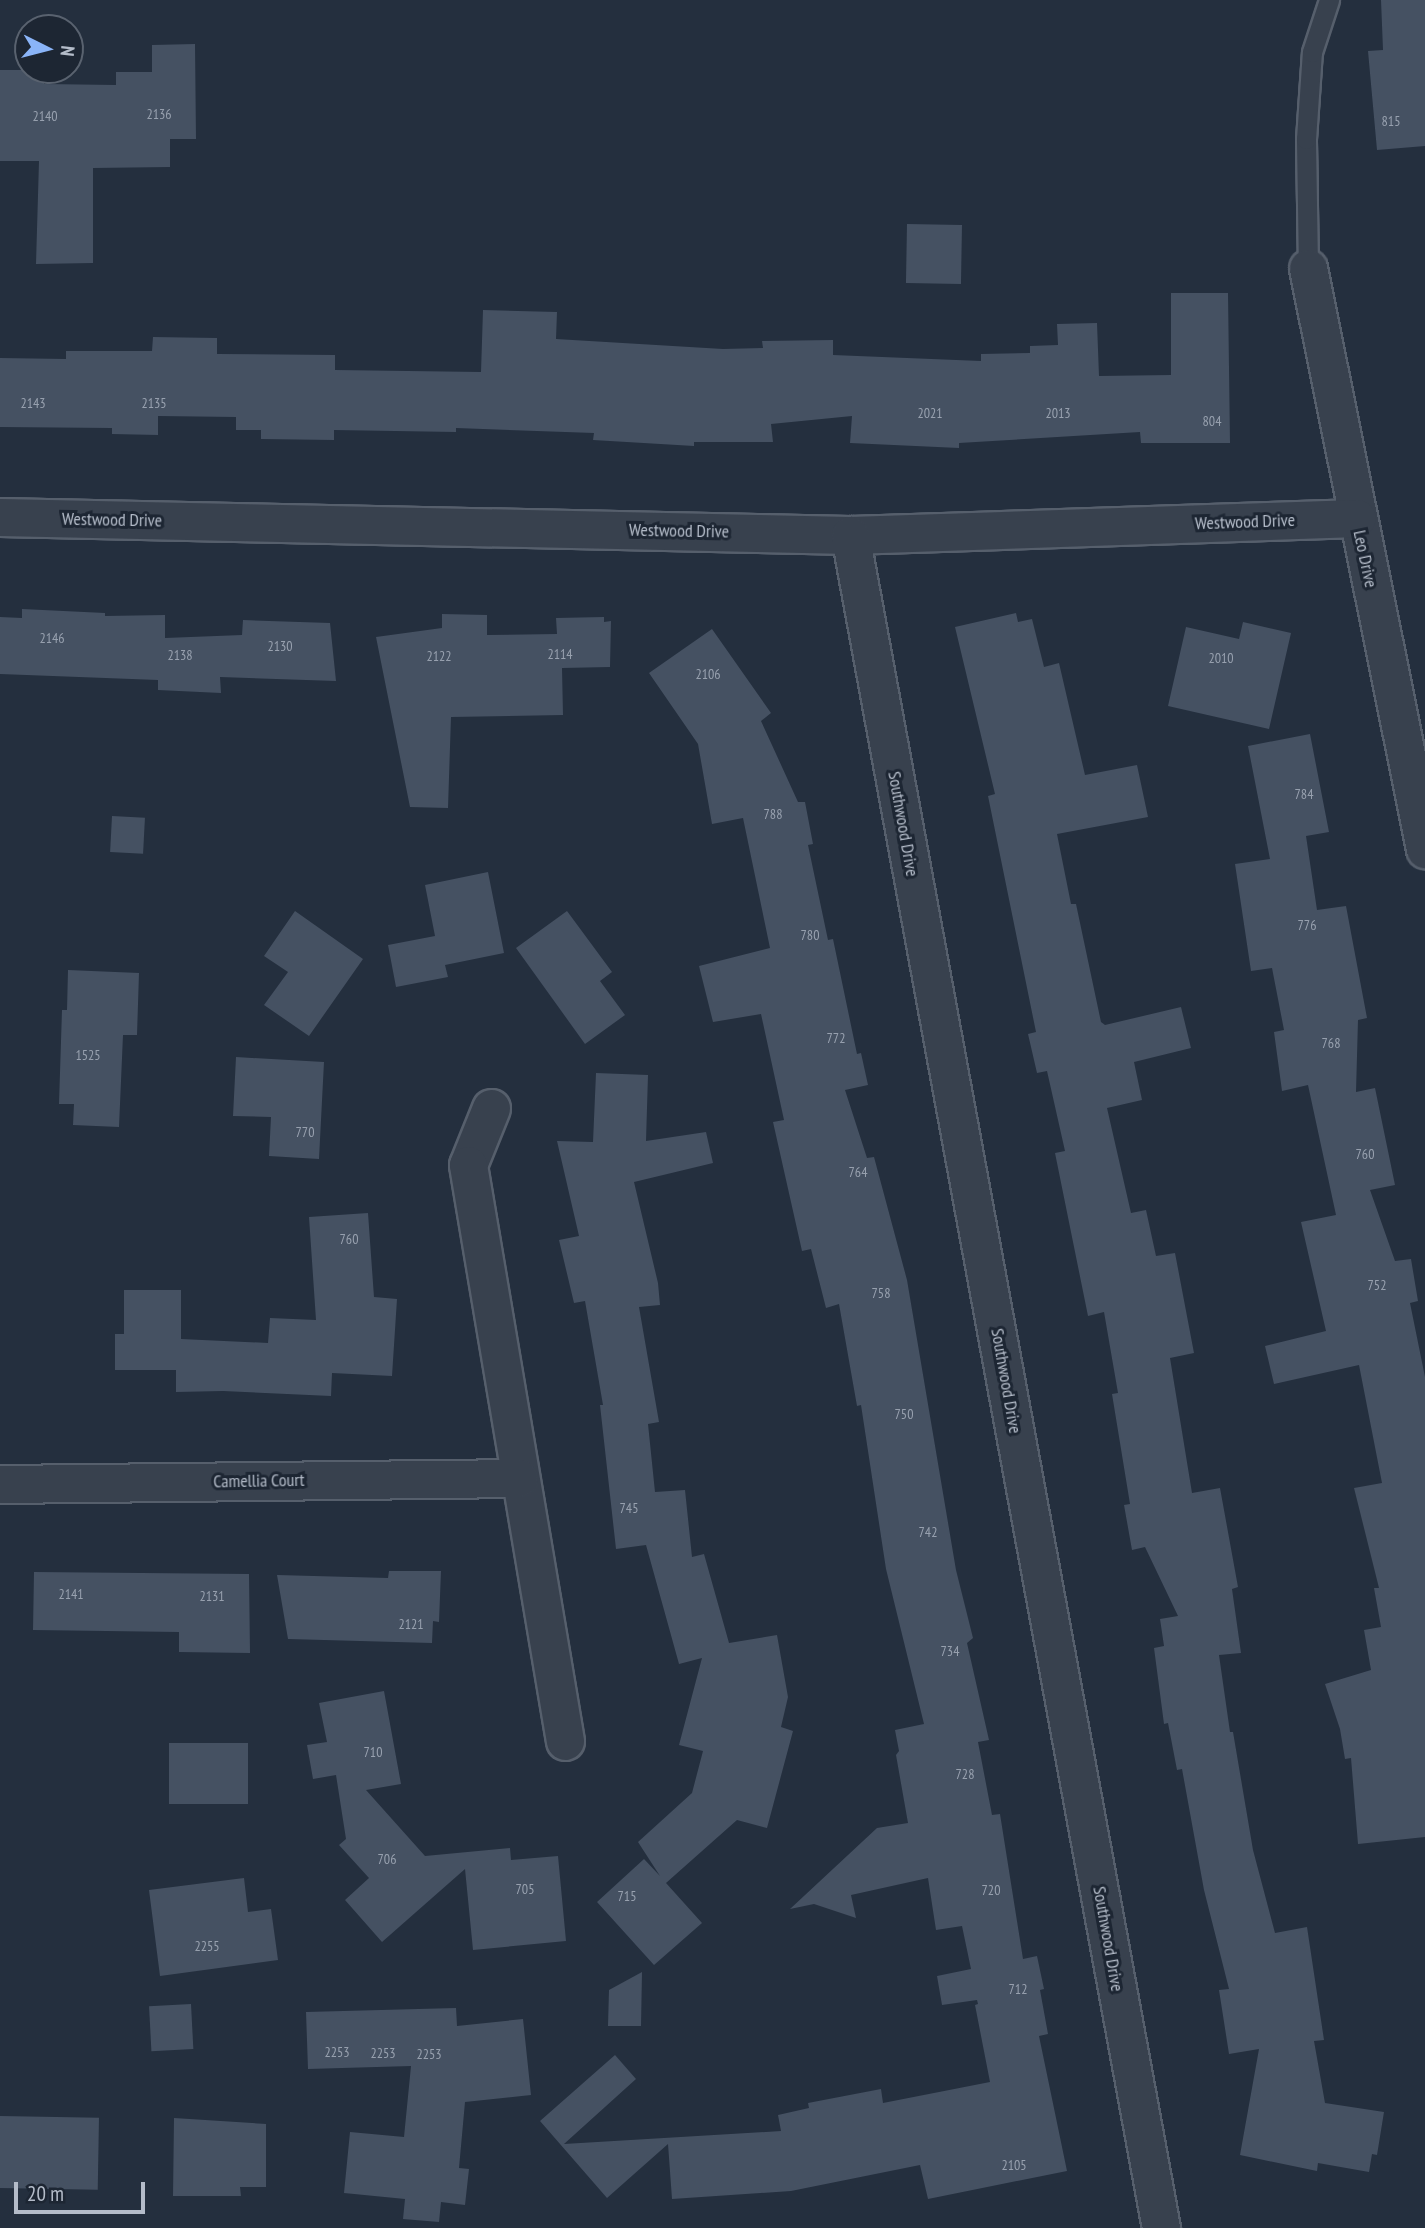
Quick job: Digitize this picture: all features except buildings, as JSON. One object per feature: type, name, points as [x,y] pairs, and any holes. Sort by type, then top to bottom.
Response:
[{"type":"street","name":"Leo Drive","points":[[1308,268],[1425,849]]},
{"type":"street","name":"Westwood Drive","points":[[0,517],[850,535],[1357,518]]},
{"type":"street","name":"Southwood Drive","points":[[850,535],[1161,2228]]},
{"type":"street","points":[[491,1108],[468,1165],[565,1741]]},
{"type":"street","name":"Camellia Court","points":[[0,1484],[519,1478]]},
{"type":"lane","points":[[1308,268],[1306,139],[1312,52],[1329,0]]}]
